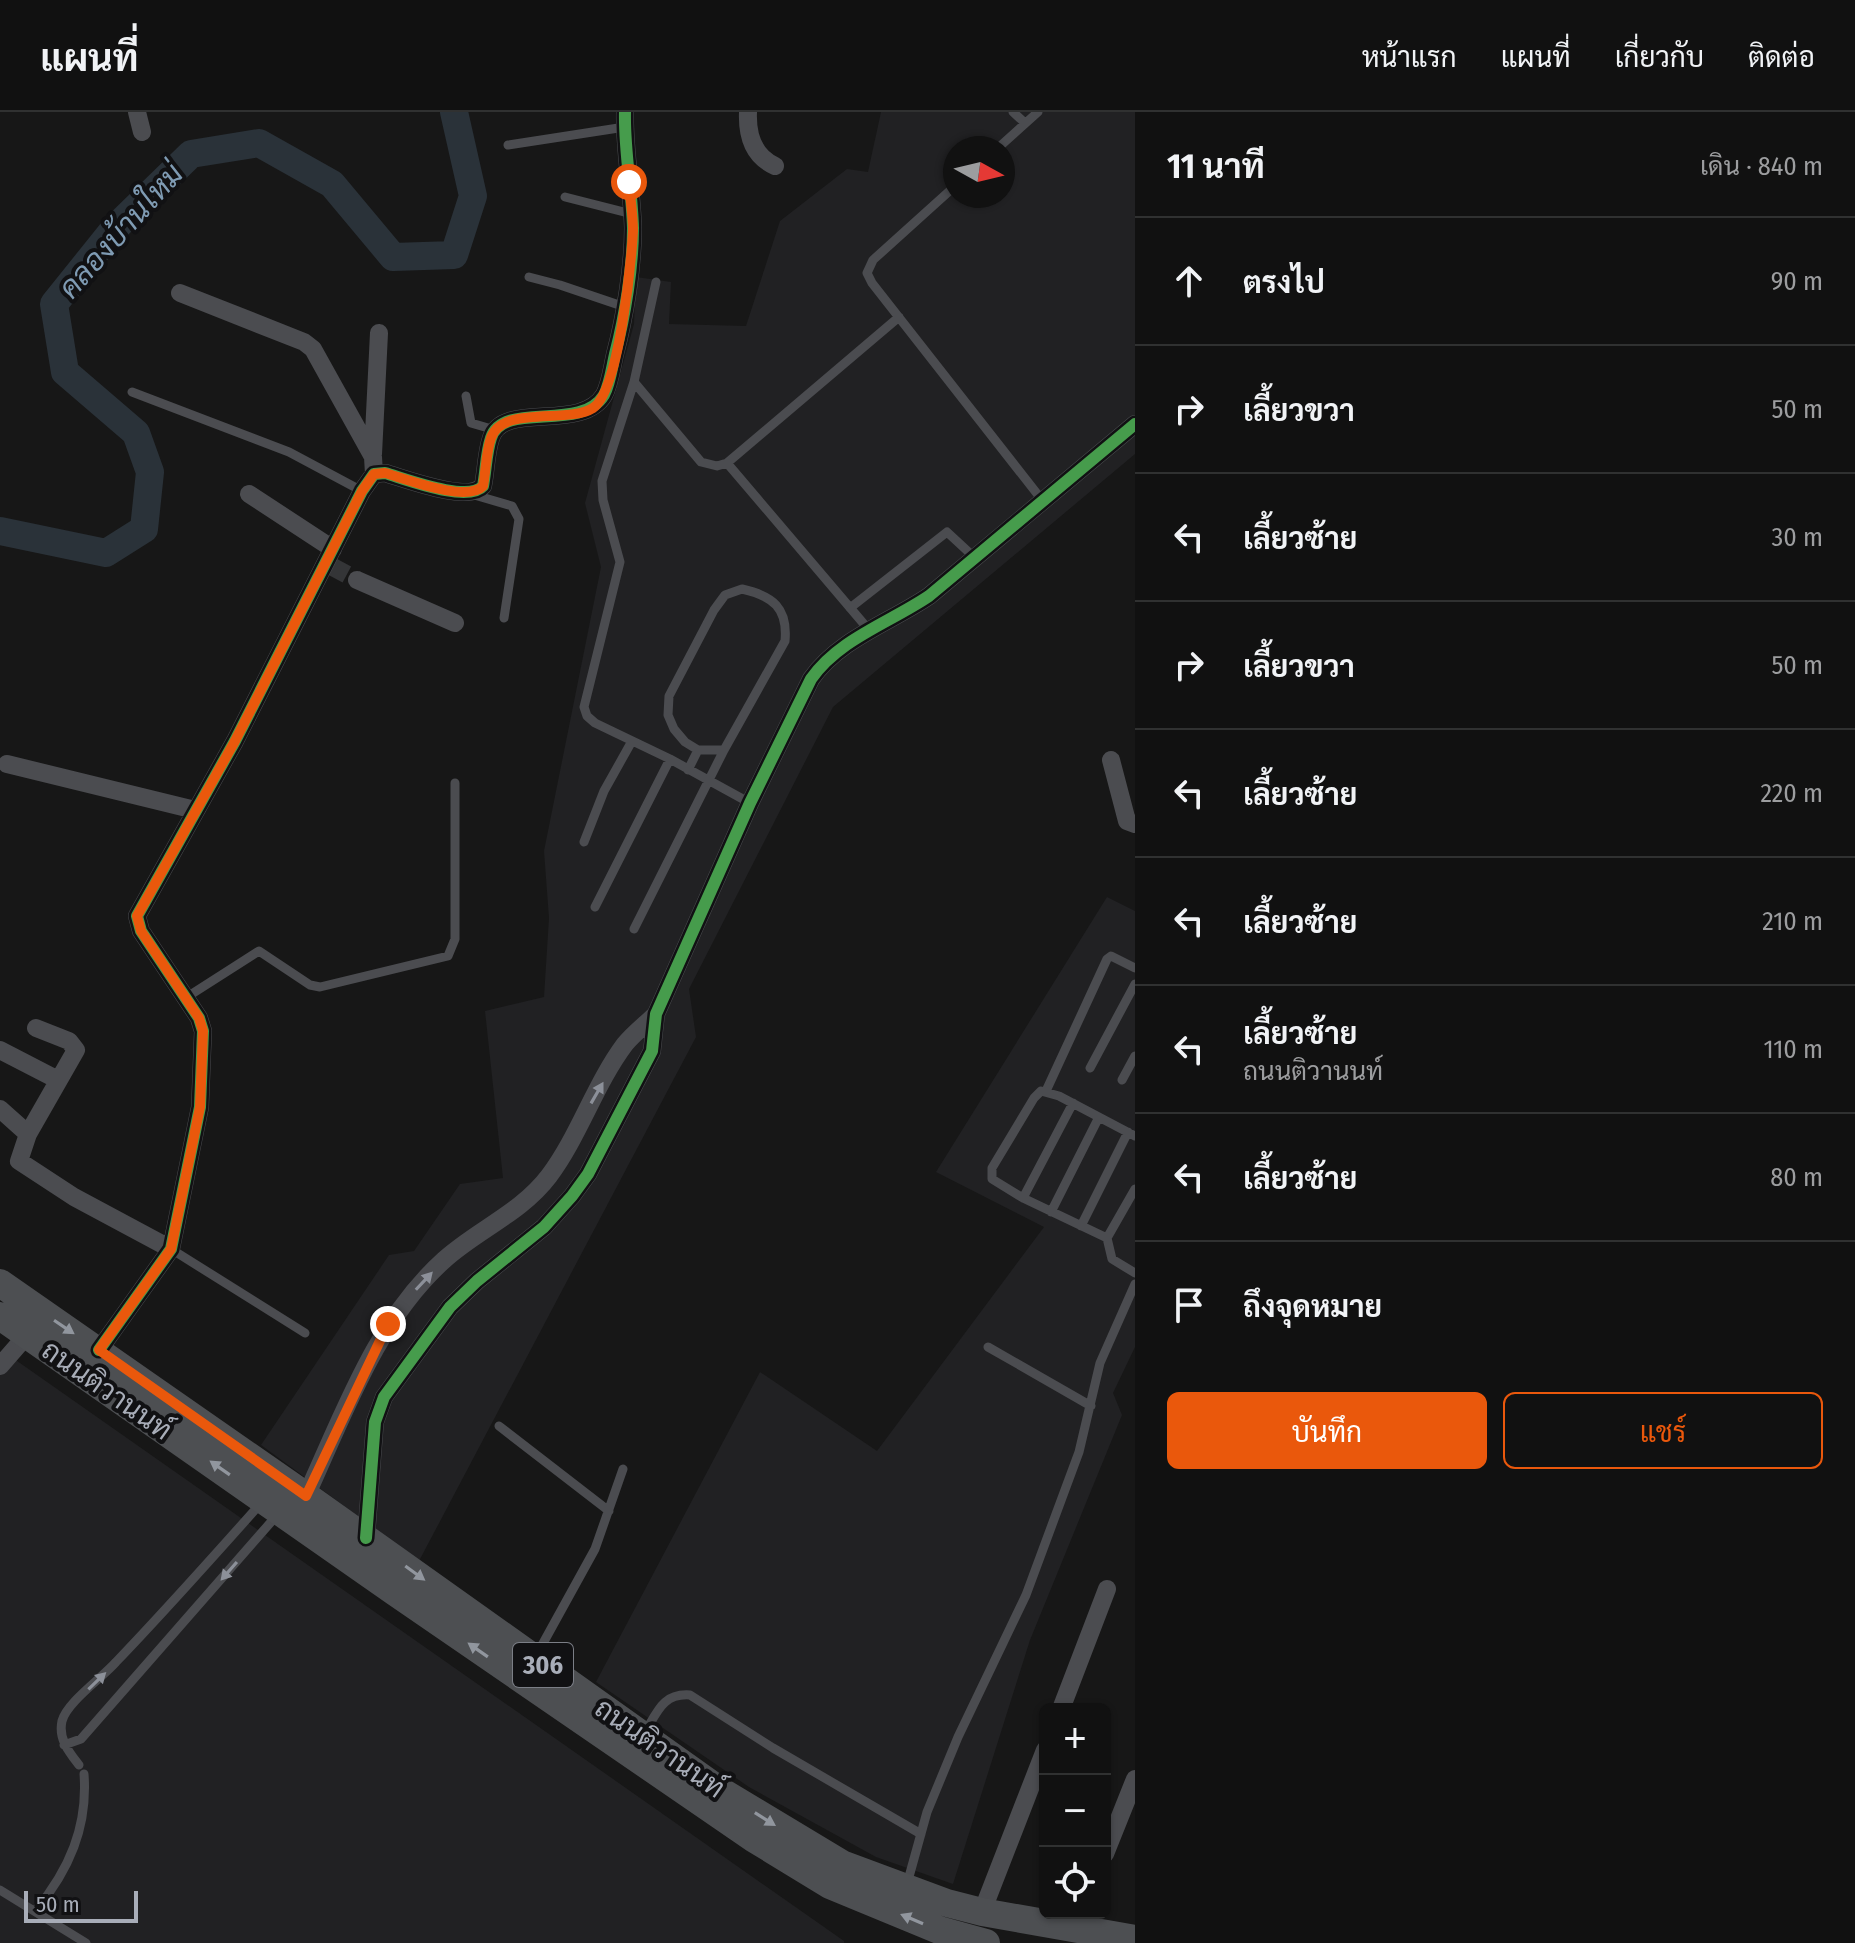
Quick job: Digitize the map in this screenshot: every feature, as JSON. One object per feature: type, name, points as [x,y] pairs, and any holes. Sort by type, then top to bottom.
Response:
[{"type":"main road","name":"ถนนติวานนท์","points":[[0,1283],[366,1538],[719,1790],[842,1864],[982,1912],[1078,1922],[1135,1939]]},
{"type":"main road","name":"ถนนติวานนท์","points":[[0,1316],[691,1797],[830,1885],[939,1930],[986,1943]]},
{"type":"street","points":[[137,112],[142,132]]},
{"type":"street","points":[[748,112],[748,125],[759,156],[775,166]]},
{"type":"street","points":[[180,293],[304,342],[313,349],[374,465],[385,473],[471,494],[483,486],[491,438],[501,424],[511,420],[576,414],[593,408],[605,394],[623,326],[633,229],[625,120]]},
{"type":"street","points":[[99,1350],[171,1249],[200,1107],[203,1031],[187,997],[141,931],[137,916],[235,741],[330,559],[374,465],[379,333]]},
{"type":"street","points":[[366,1538],[375,1422],[384,1397],[450,1307],[544,1227],[588,1174],[652,1051],[656,1014],[750,803],[811,679],[823,662],[869,630],[929,596],[1135,424]]},
{"type":"street","points":[[249,494],[330,559]]},
{"type":"street","points":[[357,580],[387,596],[455,623]]},
{"type":"street","points":[[1111,760],[1127,821],[1135,824]]},
{"type":"street","points":[[7,764],[195,810]]},
{"type":"street","points":[[306,1496],[388,1324],[446,1258],[515,1209],[549,1176],[626,1044],[656,1014]]},
{"type":"street","points":[[36,1028],[69,1041],[74,1046],[74,1057],[28,1134],[19,1161],[74,1197],[171,1249]]},
{"type":"street","points":[[0,1050],[58,1080]]},
{"type":"street","points":[[0,1109],[28,1134]]},
{"type":"street","points":[[0,1366],[27,1335]]},
{"type":"street","points":[[360,1381],[384,1397]]},
{"type":"street","points":[[1063,1703],[1107,1589]]},
{"type":"street","points":[[982,1912],[1039,1765]]},
{"type":"street","points":[[1108,1847],[1135,1779]]},
{"type":"lane","points":[[1013,112],[1025,123]]},
{"type":"lane","points":[[1011,136],[1038,112]]},
{"type":"lane","points":[[508,145],[625,120]]},
{"type":"lane","points":[[565,197],[632,214]]},
{"type":"lane","points":[[943,197],[868,267],[867,273],[1042,500]]},
{"type":"lane","points":[[529,277],[625,307]]},
{"type":"lane","points":[[656,282],[634,382],[602,481],[603,500],[620,562],[584,707],[587,716],[595,723],[670,759],[750,803]]},
{"type":"lane","points":[[634,382],[701,462],[717,466],[727,463],[899,317]]},
{"type":"lane","points":[[132,392],[289,452],[362,491]]},
{"type":"lane","points":[[466,396],[471,423],[495,430]]},
{"type":"lane","points":[[727,463],[869,630]]},
{"type":"lane","points":[[471,494],[512,506],[519,519],[504,618]]},
{"type":"lane","points":[[850,608],[947,532],[974,557]]},
{"type":"lane","points":[[634,929],[724,750],[785,641],[787,625],[778,606],[763,594],[742,589],[725,595],[714,610],[669,696],[668,715],[685,742],[698,750],[724,750]]},
{"type":"lane","points":[[584,842],[604,791],[632,741]]},
{"type":"lane","points":[[688,770],[698,750]]},
{"type":"lane","points":[[595,907],[670,759]]},
{"type":"lane","points":[[187,997],[259,951],[310,985],[320,987],[448,956],[455,939],[455,783]]},
{"type":"lane","points":[[1046,1091],[1107,959],[1111,956],[1135,968]]},
{"type":"lane","points":[[1090,1068],[1135,984]]},
{"type":"lane","points":[[1122,1080],[1135,1056]]},
{"type":"lane","points":[[1081,1226],[1133,1134],[1073,1103],[1041,1091],[992,1168],[992,1179],[1023,1198],[1051,1212],[1081,1226],[1107,1238]]},
{"type":"lane","points":[[1023,1198],[1073,1103]]},
{"type":"lane","points":[[1051,1212],[1099,1117]]},
{"type":"lane","points":[[1135,1189],[1107,1238],[1112,1259],[1135,1273]]},
{"type":"lane","points":[[171,1249],[305,1333]]},
{"type":"lane","points":[[906,1888],[921,1834],[958,1737],[1026,1595],[1079,1452],[1100,1363],[1135,1284]]},
{"type":"lane","points":[[988,1347],[1091,1406]]},
{"type":"lane","points":[[499,1426],[609,1511]]},
{"type":"lane","points":[[535,1659],[595,1549],[623,1469]]},
{"type":"lane","points":[[64,1745],[81,1739],[273,1506]]},
{"type":"lane","points":[[36,1910],[57,1885],[69,1861],[82,1822],[86,1797],[82,1770],[64,1745],[61,1734],[63,1719],[74,1703],[273,1506]]},
{"type":"lane","points":[[643,1736],[667,1699],[690,1695],[773,1748],[921,1834]]},
{"type":"lane","points":[[0,1890],[86,1943]]},
{"type":"shaded area","points":[[881,112],[1135,112],[1135,454],[833,707],[689,989],[696,1037],[419,1561],[261,1445],[389,1255],[414,1251],[460,1184],[503,1178],[485,1011],[544,997],[549,918],[544,851],[601,567],[585,503],[634,324],[636,277],[671,282],[669,324],[746,326],[780,221],[847,169],[868,172]]},
{"type":"shaded area","points":[[1107,897],[1135,911],[1135,1347],[1113,1393],[1122,1415],[1030,1640],[953,1884],[876,1857],[749,1787],[596,1682],[760,1372],[877,1451],[1044,1227],[936,1172]]},
{"type":"shaded area","points":[[10,1356],[844,1943],[0,1943],[0,1366]]},
{"type":"waterway","name":"คลองบ้านใหม่","points":[[0,531],[106,553],[144,529],[150,472],[136,433],[65,372],[54,304],[115,228],[191,154],[259,143],[332,184],[393,257],[454,255],[473,196],[454,112]]},
{"type":"tunnel","points":[[331,566],[357,580]]},
{"type":"cycle path","points":[[99,1350],[171,1249],[200,1107],[203,1031],[199,1018],[141,931],[137,916],[235,741],[362,491],[374,474],[385,473],[451,491],[475,491],[483,486],[489,444],[498,427],[510,421],[578,412],[593,406],[604,395],[622,324],[632,259],[633,228],[625,112]]},
{"type":"cycle path","points":[[366,1538],[375,1422],[384,1397],[450,1307],[544,1227],[588,1174],[652,1051],[656,1014],[750,803],[811,679],[822,665],[850,642],[929,596],[1135,424]]},
{"type":"route","points":[[388,1324],[306,1496],[99,1350],[171,1249],[200,1107],[203,1031],[199,1018],[141,931],[137,916],[235,741],[362,491],[374,474],[385,473],[471,494],[483,486],[491,438],[501,424],[511,420],[576,414],[593,408],[605,394],[623,326],[633,229],[629,182]]}]
